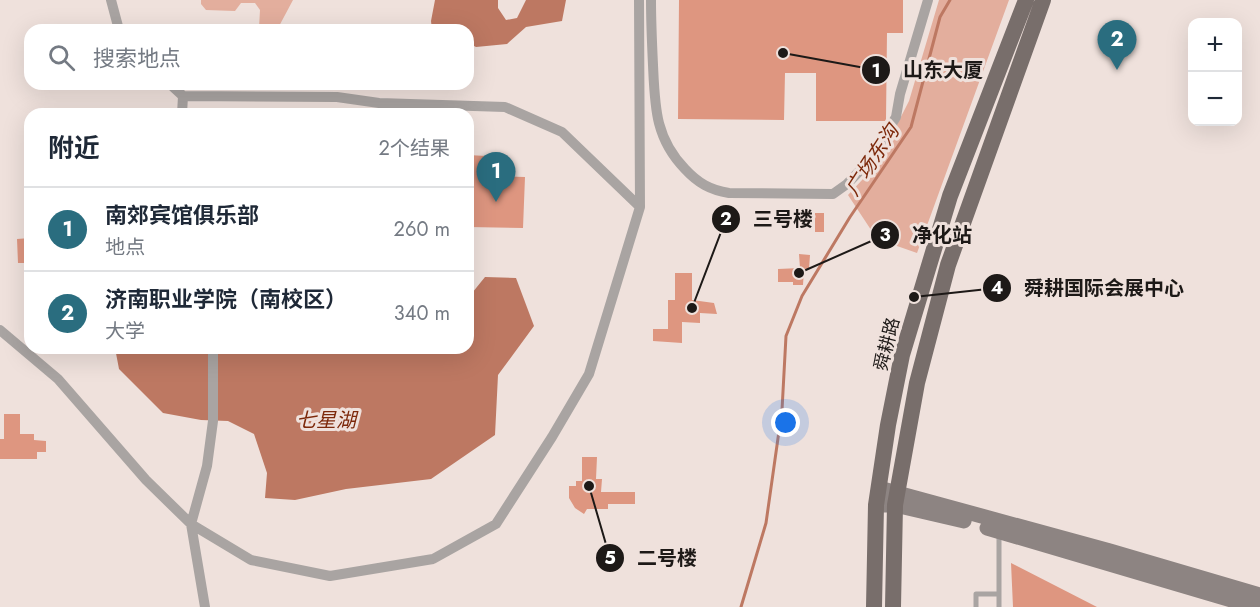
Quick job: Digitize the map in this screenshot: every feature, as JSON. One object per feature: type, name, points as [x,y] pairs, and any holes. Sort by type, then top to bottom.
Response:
[{"type":"main road","name":"舜耕路","points":[[874,607],[876,505],[888,426],[903,355],[950,196],[1026,0]]},
{"type":"main road","points":[[893,607],[896,499],[917,383],[948,265],[1043,0]]},
{"type":"main road","points":[[879,488],[896,499],[951,517],[1255,607]]},
{"type":"main road","points":[[876,505],[896,499],[933,502],[1260,595]]},
{"type":"street","points":[[111,0],[117,24]]},
{"type":"street","points":[[28,354],[58,379],[146,480],[191,524],[250,560],[330,576],[433,558],[496,524],[589,374],[640,207],[639,0]]},
{"type":"street","points":[[651,0],[655,111],[661,134],[675,158],[693,178],[712,190],[729,193],[833,194],[847,184],[872,158],[896,117],[900,94],[928,0]]},
{"type":"street","points":[[177,90],[183,96],[337,97],[380,103],[506,107],[562,132],[640,207]]},
{"type":"street","points":[[182,108],[183,96]]},
{"type":"street","points":[[0,330],[24,350]]},
{"type":"street","points":[[205,607],[191,524],[208,455],[213,421],[213,354]]},
{"type":"lane","points":[[999,531],[999,607]]},
{"type":"lane","points":[[976,607],[976,594],[999,594]]},
{"type":"shaded area","points":[[201,0],[293,0],[280,24],[259,24],[260,10],[255,3],[241,3],[235,11],[206,10]]},
{"type":"shaded area","points":[[939,0],[1009,0],[917,253],[877,239],[848,195],[877,164],[909,101]]},
{"type":"water","points":[[435,0],[498,0],[498,8],[506,20],[517,18],[526,0],[566,0],[562,21],[526,27],[507,44],[476,47],[474,46],[474,24],[431,24]]},
{"type":"water","name":"七星湖","points":[[485,277],[516,278],[534,326],[498,375],[495,435],[431,479],[346,489],[295,500],[265,498],[267,473],[254,434],[228,421],[201,420],[163,413],[119,369],[116,354],[474,354],[474,291]]},
{"type":"building","points":[[679,0],[903,0],[903,33],[887,33],[885,121],[816,121],[816,73],[785,73],[784,120],[678,119]]},
{"type":"building","points":[[474,155],[486,156],[486,176],[525,177],[523,228],[474,227]]},
{"type":"building","points":[[815,213],[824,213],[824,232],[815,232]]},
{"type":"building","points":[[24,238],[24,263],[18,263],[17,239]]},
{"type":"building","points":[[799,254],[810,255],[809,269],[804,269],[803,285],[778,282],[778,269],[800,268]]},
{"type":"building","points":[[675,273],[692,273],[692,300],[714,303],[717,314],[700,313],[700,323],[682,322],[682,343],[653,341],[653,329],[668,329],[668,300],[675,300]]},
{"type":"building","points":[[4,414],[20,414],[20,434],[34,434],[34,440],[46,441],[46,452],[37,452],[37,459],[0,459],[0,439],[4,439]]},
{"type":"building","points":[[582,457],[597,457],[596,479],[602,479],[601,492],[635,492],[635,504],[608,504],[608,509],[587,509],[584,514],[575,508],[569,498],[569,486],[576,486],[576,481],[582,481]]},
{"type":"building","points":[[1011,563],[1097,607],[1013,607]]},
{"type":"waterway","name":"广场东沟","points":[[741,607],[766,523],[782,410],[786,336],[802,296],[850,217],[911,127],[940,17],[950,0]]},
{"type":"place","name":"山东大厦","points":[[783,53]]},
{"type":"place","name":"济南职业学院（南校区）","points":[[1117,70]]},
{"type":"place","name":"南郊宾馆俱乐部","points":[[496,202]]},
{"type":"place","name":"净化站","points":[[799,273]]},
{"type":"place","name":"舜耕国际会展中心","points":[[914,297]]},
{"type":"place","name":"三号楼","points":[[692,308]]},
{"type":"place","name":"二号楼","points":[[589,486]]}]
